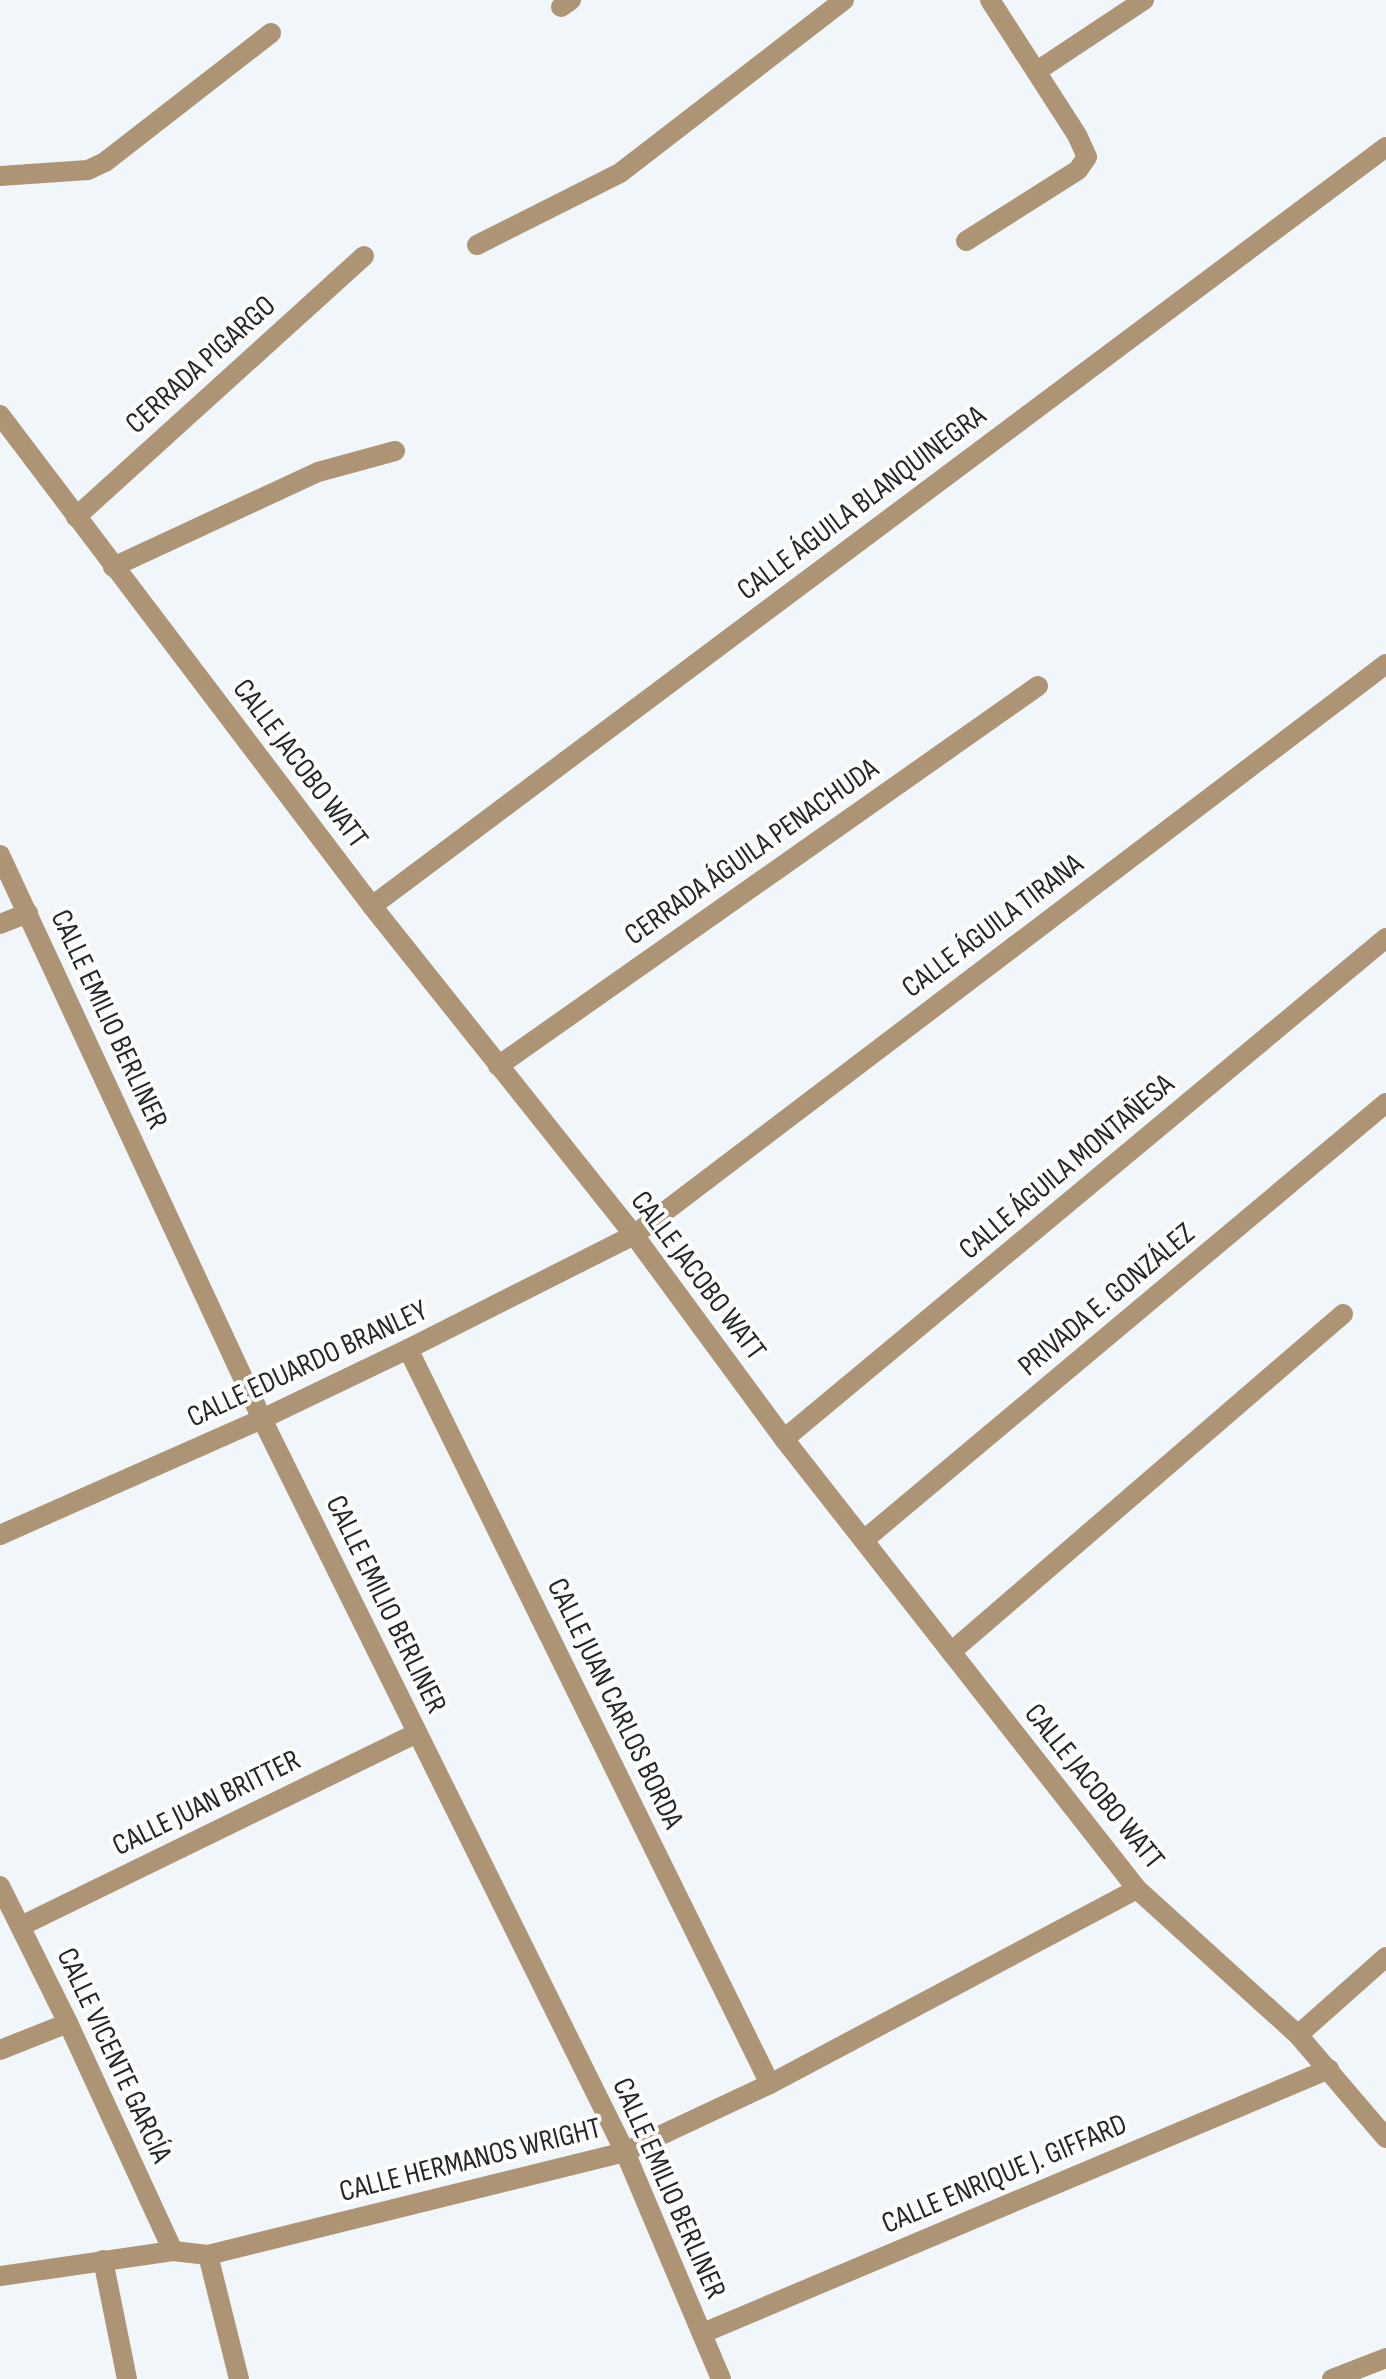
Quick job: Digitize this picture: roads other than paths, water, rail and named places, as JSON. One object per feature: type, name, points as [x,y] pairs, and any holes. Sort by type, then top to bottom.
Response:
[{"type":"street","points":[[477,245],[620,173],[844,0]]},
{"type":"street","points":[[966,241],[1078,170],[1087,157],[1077,135],[990,0]]},
{"type":"street","points":[[1037,71],[1144,0]]},
{"type":"street","points":[[0,176],[88,170],[105,162],[271,33]]},
{"type":"street","name":"CALLE ÁGUILA BLANQUINEGRA","points":[[372,906],[1386,147]]},
{"type":"street","name":"CERRADA PIGARGO","points":[[76,517],[364,256]]},
{"type":"street","name":"CALLE JACOBO WATT","points":[[0,415],[372,906],[634,1235],[784,1439],[1137,1889],[1298,2035],[1386,2138]]},
{"type":"street","points":[[113,567],[318,472],[395,451]]},
{"type":"street","name":"CALLE ÁGUILA TIRANA","points":[[634,1235],[1386,664]]},
{"type":"street","name":"CERRADA ÁGUILA PENACHUDA","points":[[498,1066],[1038,686]]},
{"type":"street","name":"CALLE EMILIO BERLINER","points":[[0,855],[262,1419],[625,2152],[721,2379]]},
{"type":"street","points":[[0,924],[28,913]]},
{"type":"street","name":"CALLE ÁGUILA MONTAÑESA","points":[[784,1439],[1386,938]]},
{"type":"street","name":"PRIVADA E. GONZÁLEZ","points":[[864,1540],[1386,1103]]},
{"type":"street","name":"CALLE EDUARDO BRANLEY","points":[[0,1535],[262,1419],[634,1235]]},
{"type":"street","points":[[951,1652],[1343,1314]]},
{"type":"street","name":"CALLE JUAN CARLOS BORDA","points":[[408,1349],[770,2084]]},
{"type":"street","name":"CALLE JUAN BRITTER","points":[[21,1926],[417,1733]]},
{"type":"street","name":"CALLE VICENTE GARCÍA","points":[[0,1886],[68,2023],[173,2251]]},
{"type":"street","name":"CALLE HERMANOS WRIGHT","points":[[0,2276],[173,2251],[208,2255],[625,2152],[770,2084],[1137,1889]]},
{"type":"street","points":[[1298,2035],[1386,1957]]},
{"type":"street","points":[[0,2050],[68,2023]]},
{"type":"street","name":"CALLE ENRIQUE J. GIFFARD","points":[[703,2333],[1329,2069]]},
{"type":"street","points":[[208,2255],[239,2379]]},
{"type":"street","points":[[103,2260],[127,2379]]},
{"type":"street","points":[[1332,2379],[1386,2358]]}]
